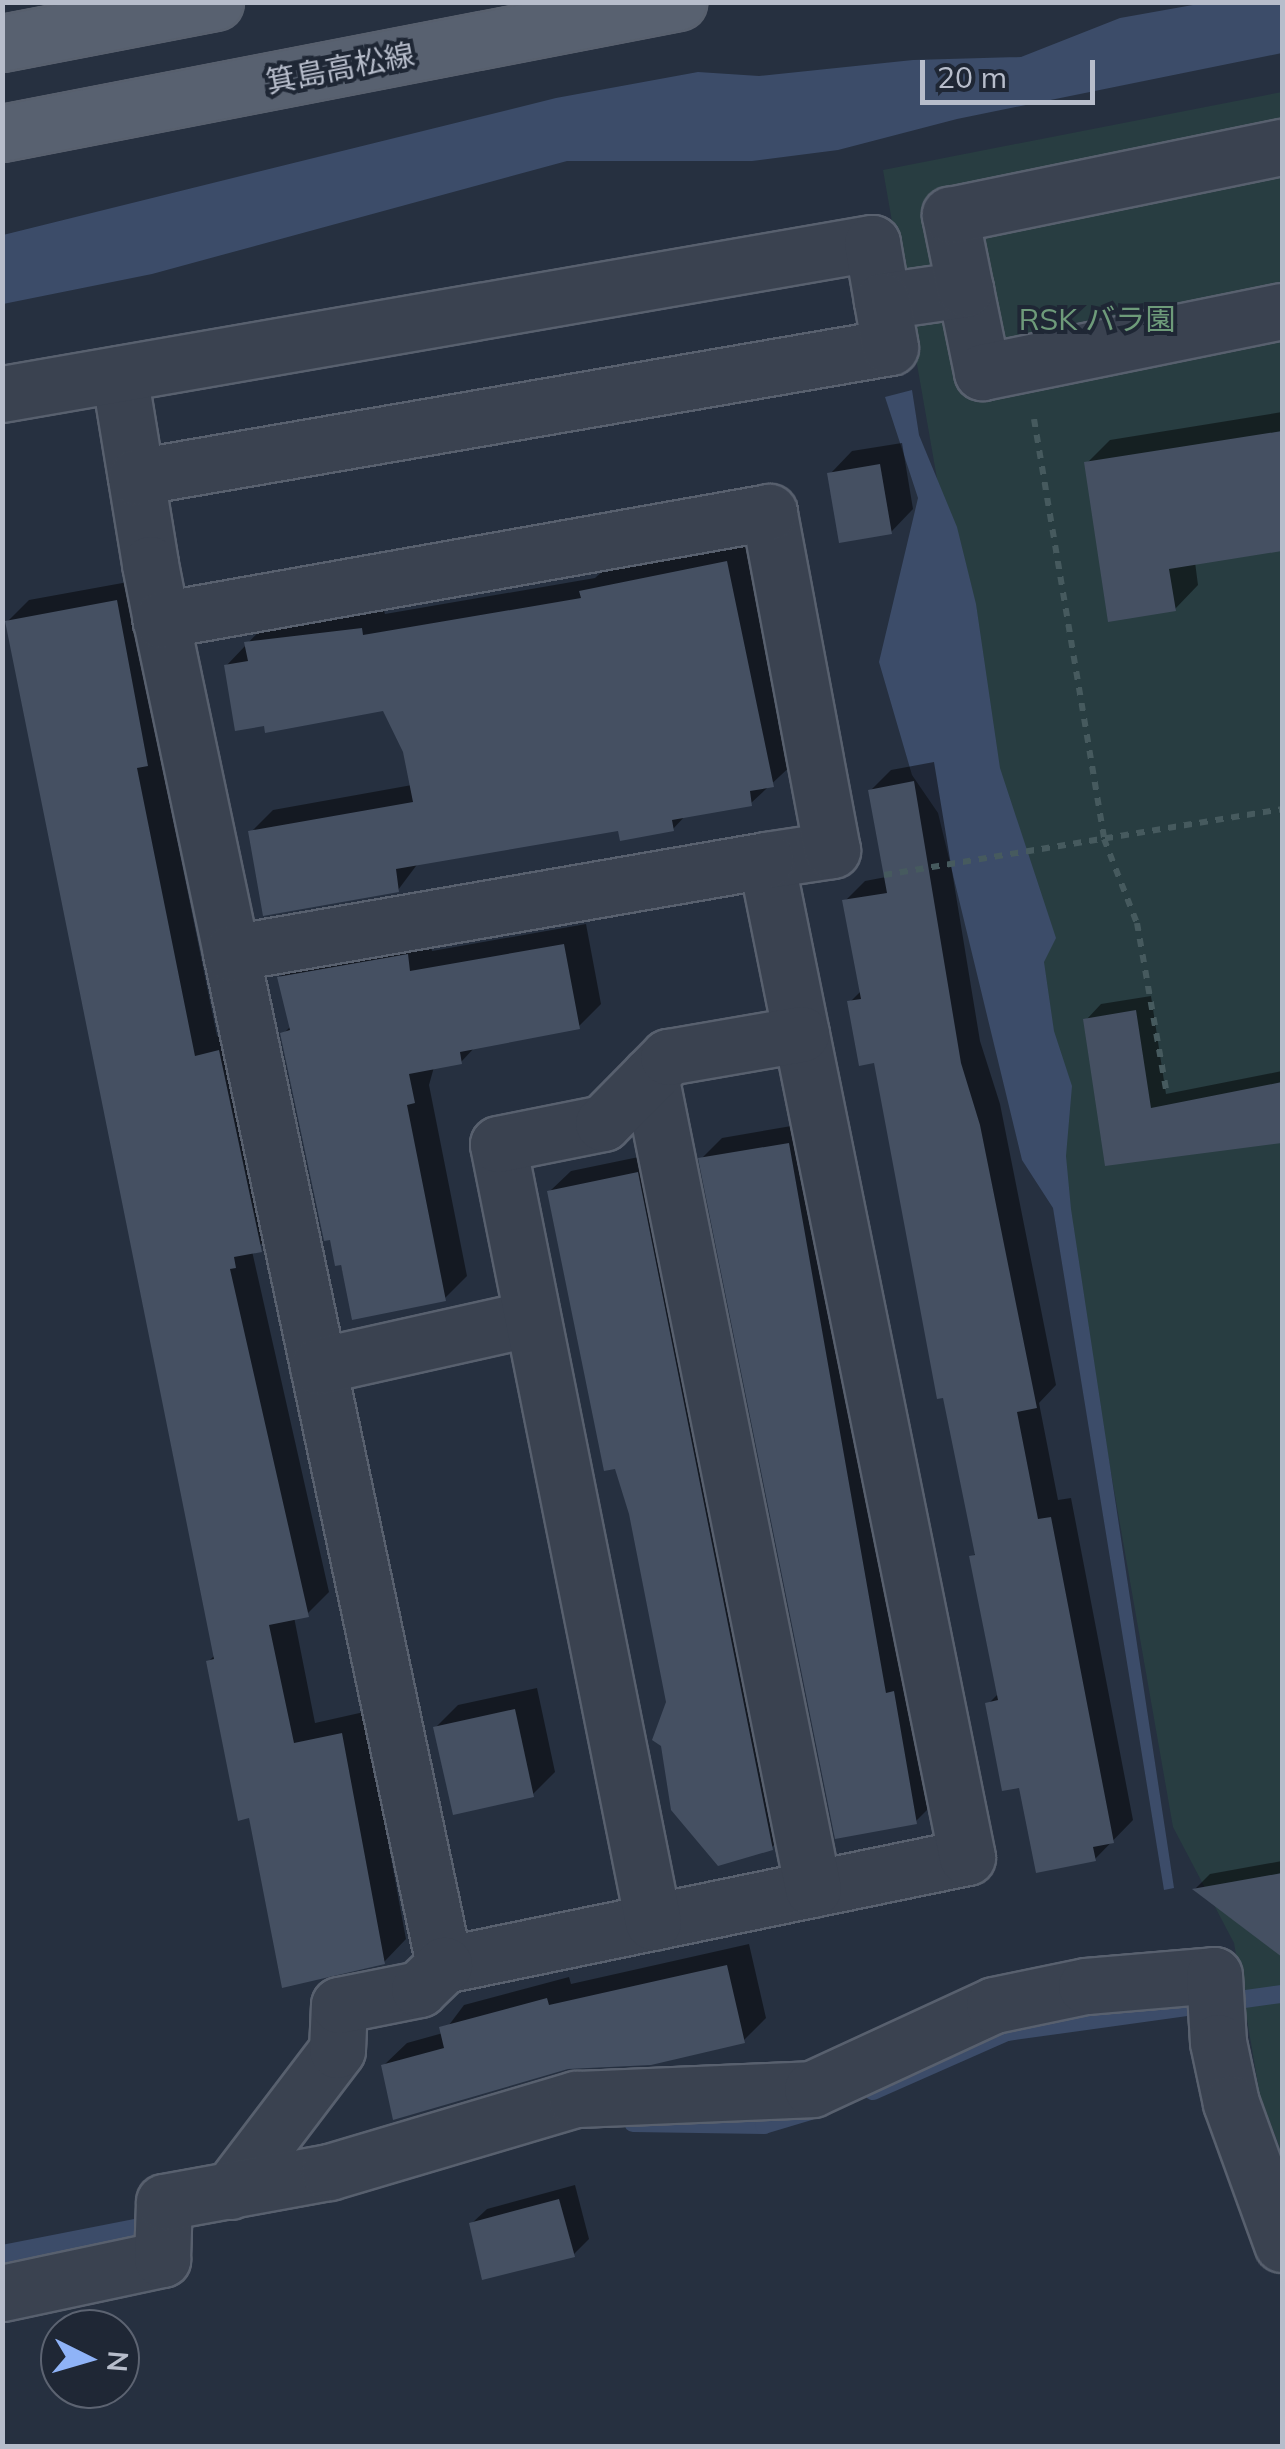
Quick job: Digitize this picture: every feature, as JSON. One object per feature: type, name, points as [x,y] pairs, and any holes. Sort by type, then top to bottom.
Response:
[{"type":"main road","points":[[2,43],[215,2]]},
{"type":"main road","name":"箕島高松線","points":[[2,133],[678,2]]},
{"type":"street","points":[[136,478],[890,347],[918,296],[950,215],[1282,147]]},
{"type":"street","points":[[2,394],[872,244],[982,372],[1282,311]]},
{"type":"street","points":[[118,374],[161,620],[444,1965]]},
{"type":"street","points":[[161,620],[769,512],[832,850],[232,953]]},
{"type":"street","points":[[230,2190],[337,2050],[339,2006],[419,1989],[444,1965],[967,1857],[766,860]]},
{"type":"street","points":[[653,1922],[498,1144],[603,1123],[668,1057],[801,1034]]},
{"type":"street","points":[[650,1075],[813,1888]]},
{"type":"street","points":[[318,1366],[532,1318]]},
{"type":"street","points":[[2,2294],[162,2258],[164,2202],[329,2172],[576,2098],[812,2089],[994,2005],[1086,1986],[1214,1975],[1232,2103],[1282,2244]]},
{"type":"path","points":[[1024,364],[1104,839],[1137,923],[1167,1095]]},
{"type":"path","points":[[944,866],[1282,809]]},
{"type":"green space","name":"RSK バラ園","points":[[1282,92],[1282,2153],[1260,2096],[1234,1943],[1173,1827],[883,170]]},
{"type":"water","points":[[1204,3],[1282,3],[1282,53],[957,119],[838,150],[752,161],[567,161],[152,274],[3,304],[3,235],[556,98],[698,72],[759,76],[913,60],[1021,57],[1120,18]]},
{"type":"water","points":[[912,390],[919,435],[957,527],[976,604],[1000,768],[1056,938],[1044,962],[1054,1031],[1072,1086],[1066,1156],[1071,1209],[1174,1888],[1164,1890],[1053,1208],[1022,1160],[938,813],[912,775],[879,662],[918,498],[885,397]]},
{"type":"building","points":[[1282,431],[1282,551],[1169,569],[1176,611],[1108,622],[1084,462]]},
{"type":"building","points":[[880,464],[892,534],[839,543],[827,473]]},
{"type":"building","points":[[727,561],[774,787],[750,791],[752,806],[672,820],[674,831],[620,841],[618,831],[396,869],[399,892],[263,916],[248,831],[413,802],[403,752],[383,711],[265,733],[264,726],[235,731],[224,665],[248,661],[244,642],[362,628],[363,635],[581,598],[579,591]]},
{"type":"building","points":[[117,600],[148,766],[137,768],[195,1056],[219,1050],[262,1252],[234,1257],[236,1268],[230,1269],[309,1617],[269,1625],[294,1743],[342,1733],[385,1964],[282,1988],[249,1818],[238,1821],[206,1661],[214,1659],[5,621]]},
{"type":"building","points":[[914,781],[961,1063],[980,1125],[1037,1408],[1017,1412],[1038,1519],[1051,1517],[1114,1843],[1093,1847],[1096,1861],[1036,1873],[1019,1788],[1002,1791],[985,1703],[998,1700],[969,1556],[975,1555],[943,1398],[937,1399],[874,1063],[859,1066],[847,1001],[861,999],[842,900],[887,893],[868,790]]},
{"type":"building","points":[[564,944],[580,1029],[460,1052],[462,1064],[409,1074],[415,1103],[407,1105],[446,1301],[352,1320],[341,1265],[335,1266],[330,1240],[324,1241],[280,1033],[290,1030],[277,977],[408,954],[410,971]]},
{"type":"building","points":[[1136,1010],[1151,1108],[1282,1082],[1282,1143],[1105,1166],[1083,1019]]},
{"type":"building","points":[[789,1143],[886,1693],[894,1691],[917,1824],[835,1839],[698,1158]]},
{"type":"building","points":[[638,1172],[773,1850],[718,1866],[671,1810],[661,1746],[652,1740],[666,1702],[629,1514],[615,1469],[604,1471],[547,1191]]},
{"type":"building","points":[[515,1709],[534,1797],[453,1815],[433,1727]]},
{"type":"building","points":[[1282,1873],[1282,1957],[1192,1889]]},
{"type":"building","points":[[727,1965],[745,2043],[651,2065],[568,2069],[393,2120],[381,2065],[444,2048],[439,2027],[547,1998],[549,2005]]},
{"type":"building","points":[[559,2199],[575,2257],[482,2280],[469,2223]]},
{"type":"waterway","points":[[873,2091],[1007,2032],[1282,1994]]},
{"type":"waterway","points":[[633,2123],[764,2125],[810,2111]]},
{"type":"waterway","points":[[2,2254],[155,2224]]}]
